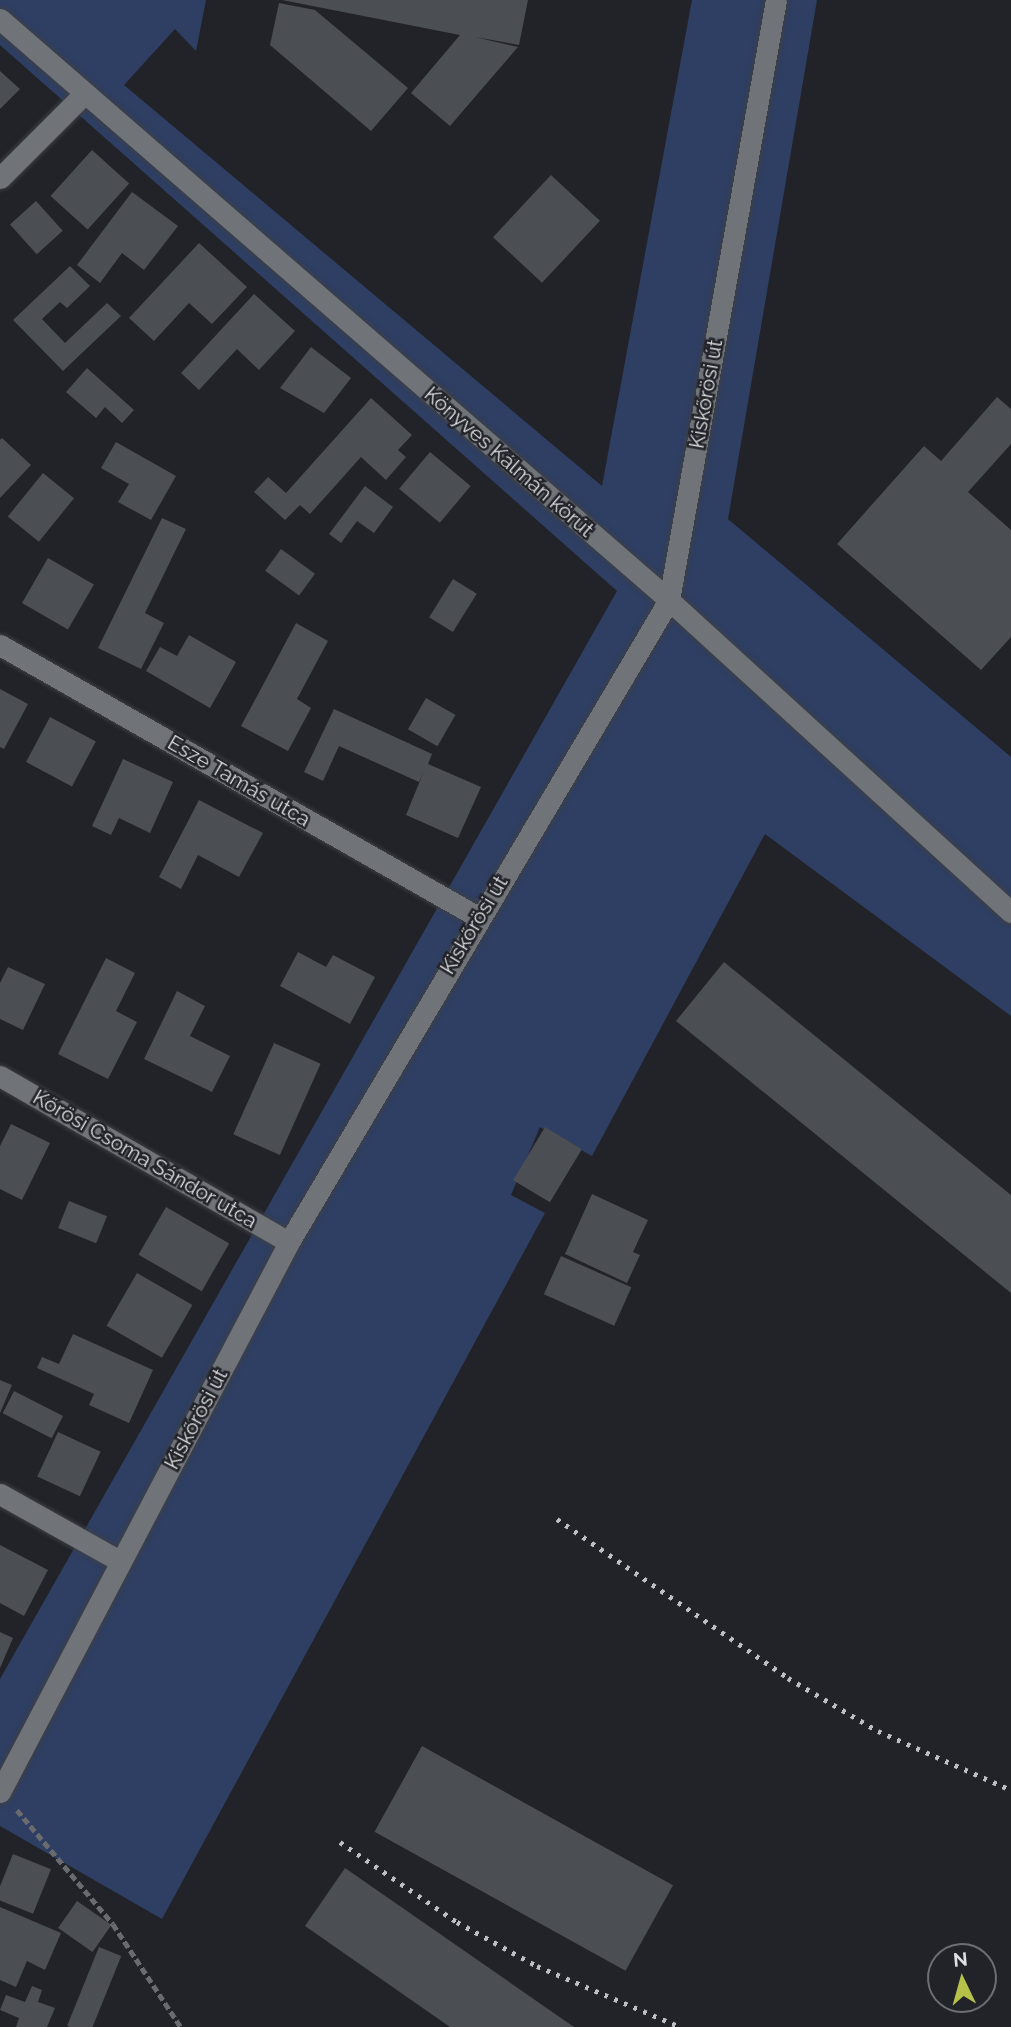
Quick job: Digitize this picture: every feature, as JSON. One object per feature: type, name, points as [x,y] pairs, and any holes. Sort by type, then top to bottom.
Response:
[{"type":"street","name":"Kiskőrösi út","points":[[0,1791],[289,1242],[478,917],[669,600],[776,0]]},
{"type":"street","name":"Könyves Kálmán körút","points":[[0,19],[83,95],[669,600],[1011,912]]},
{"type":"street","points":[[0,178],[83,95]]},
{"type":"street","name":"Esze Tamás utca","points":[[0,645],[478,917]]},
{"type":"street","name":"Kőrösi Csoma Sándor utca","points":[[0,1076],[289,1242]]},
{"type":"street","points":[[0,1493],[120,1561]]},
{"type":"path","points":[[0,1791],[113,1924],[181,2027]]},
{"type":"shaded area","points":[[0,0],[206,0],[196,51],[175,29],[124,85],[602,486],[692,0],[817,0],[728,519],[1011,757],[1011,1016],[765,834],[592,1156],[540,1127],[511,1195],[545,1213],[162,1919],[0,1826],[0,1679],[617,591],[0,45]]},
{"type":"building","points":[[282,0],[528,0],[519,45],[475,37],[518,47],[450,126],[411,93],[460,35]]},
{"type":"building","points":[[279,3],[315,10],[408,88],[371,131],[270,45]]},
{"type":"building","points":[[0,71],[20,89],[0,109]]},
{"type":"building","points":[[92,150],[129,183],[88,230],[51,196]]},
{"type":"building","points":[[551,175],[600,221],[542,283],[493,237]]},
{"type":"building","points":[[132,192],[178,226],[144,270],[122,253],[100,283],[77,265]]},
{"type":"building","points":[[36,201],[63,231],[37,254],[10,224]]},
{"type":"building","points":[[199,243],[247,287],[212,324],[189,303],[154,341],[129,318]]},
{"type":"building","points":[[70,266],[90,286],[67,308],[60,302],[42,319],[65,343],[107,303],[121,316],[63,371],[13,320]]},
{"type":"building","points":[[254,294],[295,331],[259,370],[237,349],[199,390],[181,373]]},
{"type":"building","points":[[311,347],[351,378],[324,413],[280,388]]},
{"type":"building","points":[[87,368],[134,410],[122,423],[105,407],[96,418],[66,392]]},
{"type":"building","points":[[997,397],[1011,409],[1011,444],[968,492],[1011,530],[1011,637],[981,670],[837,544],[924,446],[941,461]]},
{"type":"building","points":[[371,398],[412,435],[398,450],[406,457],[386,480],[361,457],[310,514],[300,505],[285,520],[254,492],[268,477],[286,493]]},
{"type":"building","points":[[2,438],[31,465],[0,498],[0,440]]},
{"type":"building","points":[[116,442],[176,476],[151,520],[118,502],[129,484],[101,468]]},
{"type":"building","points":[[430,452],[471,486],[440,523],[399,489]]},
{"type":"building","points":[[43,473],[74,498],[39,542],[8,517]]},
{"type":"building","points":[[365,486],[393,507],[374,533],[357,521],[341,543],[329,534]]},
{"type":"building","points":[[162,518],[186,529],[145,613],[164,623],[141,669],[98,648]]},
{"type":"building","points":[[281,549],[315,574],[299,596],[265,571]]},
{"type":"building","points":[[48,558],[94,584],[68,630],[22,603]]},
{"type":"building","points":[[453,579],[477,594],[453,632],[429,617]]},
{"type":"building","points":[[296,623],[328,641],[297,699],[311,708],[288,751],[241,726]]},
{"type":"building","points":[[189,635],[236,662],[210,708],[146,671],[160,647],[177,656]]},
{"type":"building","points":[[0,689],[28,704],[4,749],[0,747]]},
{"type":"building","points":[[426,698],[455,715],[437,746],[408,729]]},
{"type":"building","points":[[334,709],[432,754],[428,764],[481,787],[458,838],[406,815],[424,771],[419,782],[339,746],[323,781],[304,772]]},
{"type":"building","points":[[50,717],[96,741],[72,786],[26,762]]},
{"type":"building","points":[[123,759],[173,782],[150,833],[119,818],[111,835],[92,826]]},
{"type":"building","points":[[199,800],[263,833],[239,877],[198,855],[181,889],[159,877]]},
{"type":"building","points":[[298,952],[326,967],[333,955],[375,977],[350,1024],[280,986]]},
{"type":"building","points":[[106,958],[135,973],[116,1011],[137,1022],[108,1079],[58,1054]]},
{"type":"building","points":[[724,962],[1011,1195],[1011,1293],[676,1021]]},
{"type":"building","points":[[8,967],[45,984],[23,1030],[0,1019],[0,983]]},
{"type":"building","points":[[177,991],[205,1006],[190,1036],[230,1056],[212,1092],[144,1059]]},
{"type":"building","points":[[274,1043],[321,1064],[280,1155],[233,1134]]},
{"type":"building","points":[[11,1124],[50,1143],[22,1200],[0,1189],[0,1146]]},
{"type":"building","points":[[545,1127],[582,1149],[550,1202],[513,1180]]},
{"type":"building","points":[[592,1194],[648,1220],[633,1252],[640,1255],[627,1283],[565,1254]]},
{"type":"building","points":[[69,1201],[107,1216],[96,1243],[58,1228]]},
{"type":"building","points":[[166,1207],[229,1244],[202,1291],[138,1255]]},
{"type":"building","points":[[561,1256],[631,1287],[614,1326],[544,1294]]},
{"type":"building","points":[[137,1273],[192,1305],[162,1358],[106,1326]]},
{"type":"building","points":[[73,1334],[153,1370],[129,1423],[89,1405],[94,1394],[37,1368],[42,1357],[59,1364]]},
{"type":"building","points":[[0,1380],[12,1385],[0,1413]]},
{"type":"building","points":[[14,1391],[63,1416],[52,1438],[3,1413]]},
{"type":"building","points":[[58,1432],[101,1452],[80,1496],[37,1476]]},
{"type":"building","points":[[0,1545],[48,1570],[24,1616],[0,1603]]},
{"type":"building","points":[[0,1632],[13,1638],[0,1668]]},
{"type":"building","points":[[422,1746],[673,1885],[626,1971],[374,1832]]},
{"type":"building","points":[[13,1854],[51,1869],[33,1914],[0,1901],[0,1886]]},
{"type":"building","points":[[345,1868],[574,2027],[450,2027],[305,1926]]},
{"type":"building","points":[[77,1901],[111,1925],[92,1952],[58,1928]]},
{"type":"building","points":[[0,1907],[61,1933],[45,1970],[27,1961],[16,1987],[0,1980]]},
{"type":"building","points":[[99,1947],[121,1956],[93,2027],[67,2026]]},
{"type":"building","points":[[32,1986],[42,1990],[38,2002],[55,2008],[47,2027],[16,2027],[19,2018],[0,2010],[6,1995],[25,2002]]},
{"type":"railway","points":[[557,1519],[788,1678],[878,1731],[1011,1790]]},
{"type":"railway","points":[[340,1842],[457,1922],[537,1966],[681,2027]]}]
